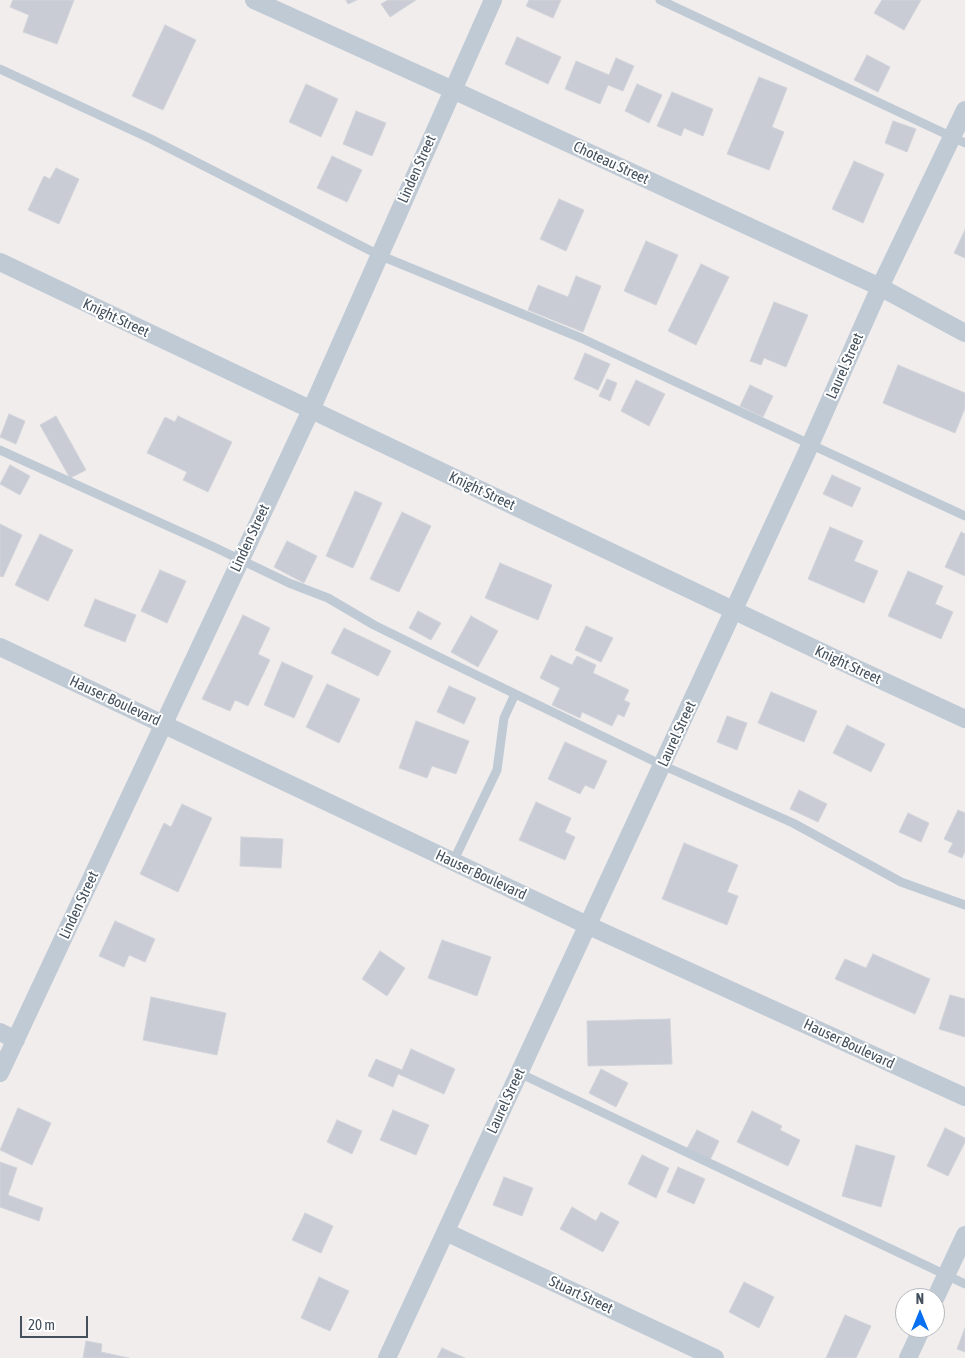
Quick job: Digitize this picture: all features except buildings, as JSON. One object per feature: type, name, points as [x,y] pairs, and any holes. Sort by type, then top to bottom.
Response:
[{"type":"street","name":"Choteau Street","points":[[254,0],[880,287],[965,333]]},
{"type":"street","name":"Linden Street","points":[[0,1073],[8,1036],[163,724],[240,560],[310,410],[493,0]]},
{"type":"street","name":"Laurel Street","points":[[387,1358],[734,611],[880,287],[959,140],[965,110]]},
{"type":"street","name":"Knight Street","points":[[0,262],[965,719]]},
{"type":"street","name":"Hauser Boulevard","points":[[0,647],[587,925],[965,1097]]},
{"type":"street","name":"Stuart Street","points":[[446,1232],[715,1358]]},
{"type":"street","points":[[940,1288],[965,1235]]},
{"type":"street","points":[[908,1358],[917,1338]]},
{"type":"lane","points":[[660,0],[959,140]]},
{"type":"lane","points":[[0,69],[151,139],[379,255],[582,338],[965,516]]},
{"type":"lane","points":[[0,450],[289,583],[328,598],[374,625],[515,694],[662,765],[793,823],[901,882],[965,905]]},
{"type":"lane","points":[[453,862],[497,770],[504,718],[515,694]]},
{"type":"lane","points":[[519,1073],[965,1284]]}]
